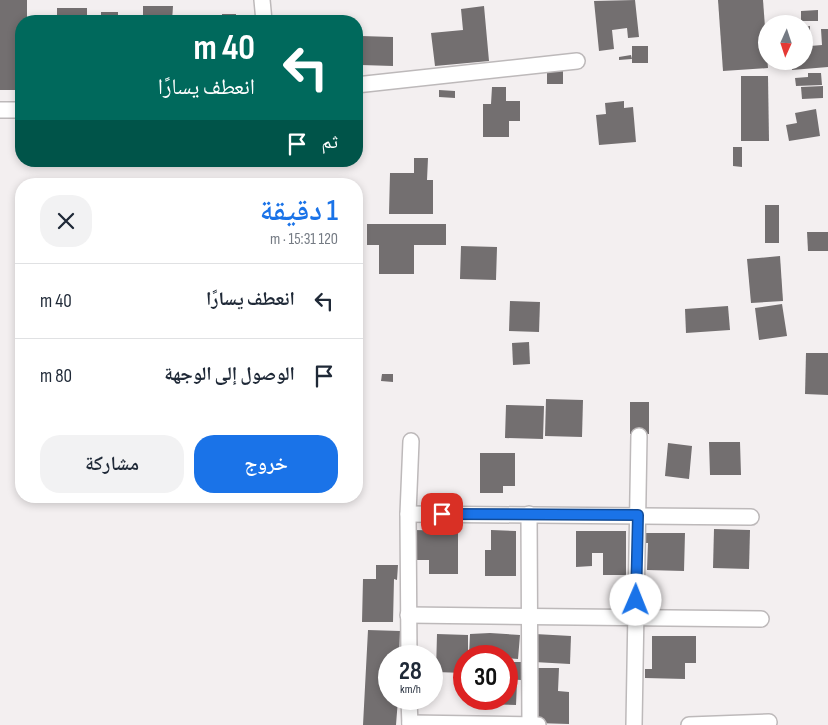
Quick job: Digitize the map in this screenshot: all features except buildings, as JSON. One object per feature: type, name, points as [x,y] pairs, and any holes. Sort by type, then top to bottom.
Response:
[{"type":"street","points":[[262,0],[263,15]]},
{"type":"street","points":[[363,84],[577,61]]},
{"type":"street","points":[[0,110],[15,110]]},
{"type":"street","points":[[634,725],[638,436]]},
{"type":"street","points":[[409,645],[408,514],[411,441]]},
{"type":"street","points":[[408,514],[751,517]]},
{"type":"street","points":[[529,514],[530,725]]},
{"type":"street","points":[[408,616],[761,619]]},
{"type":"street","points":[[410,710],[410,724],[540,725]]},
{"type":"street","points":[[689,725],[769,722]]},
{"type":"route","points":[[442,514],[638,515],[636,600]]}]
